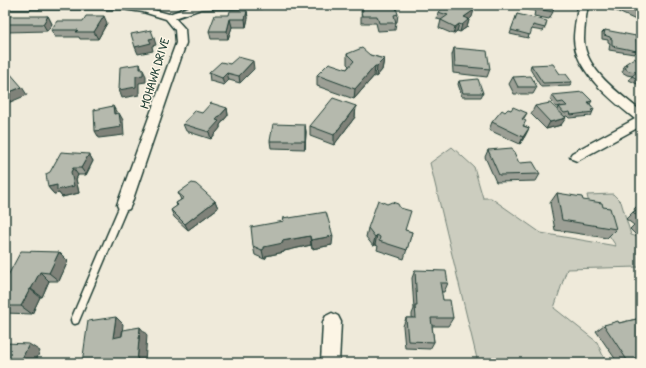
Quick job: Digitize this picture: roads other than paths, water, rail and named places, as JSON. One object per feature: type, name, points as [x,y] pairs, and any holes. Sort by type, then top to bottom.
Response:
[{"type":"street","points":[[169,17],[200,6],[261,5]]},
{"type":"street","points":[[577,156],[641,120],[608,90],[586,64],[578,40],[583,5]]},
{"type":"street","name":"MOHAWK DRIVE","points":[[5,6],[122,6],[144,9],[169,17],[180,29],[181,43],[124,205]]},
{"type":"street","points":[[330,363],[332,322]]},
{"type":"lane","points":[[75,320],[124,205]]}]
